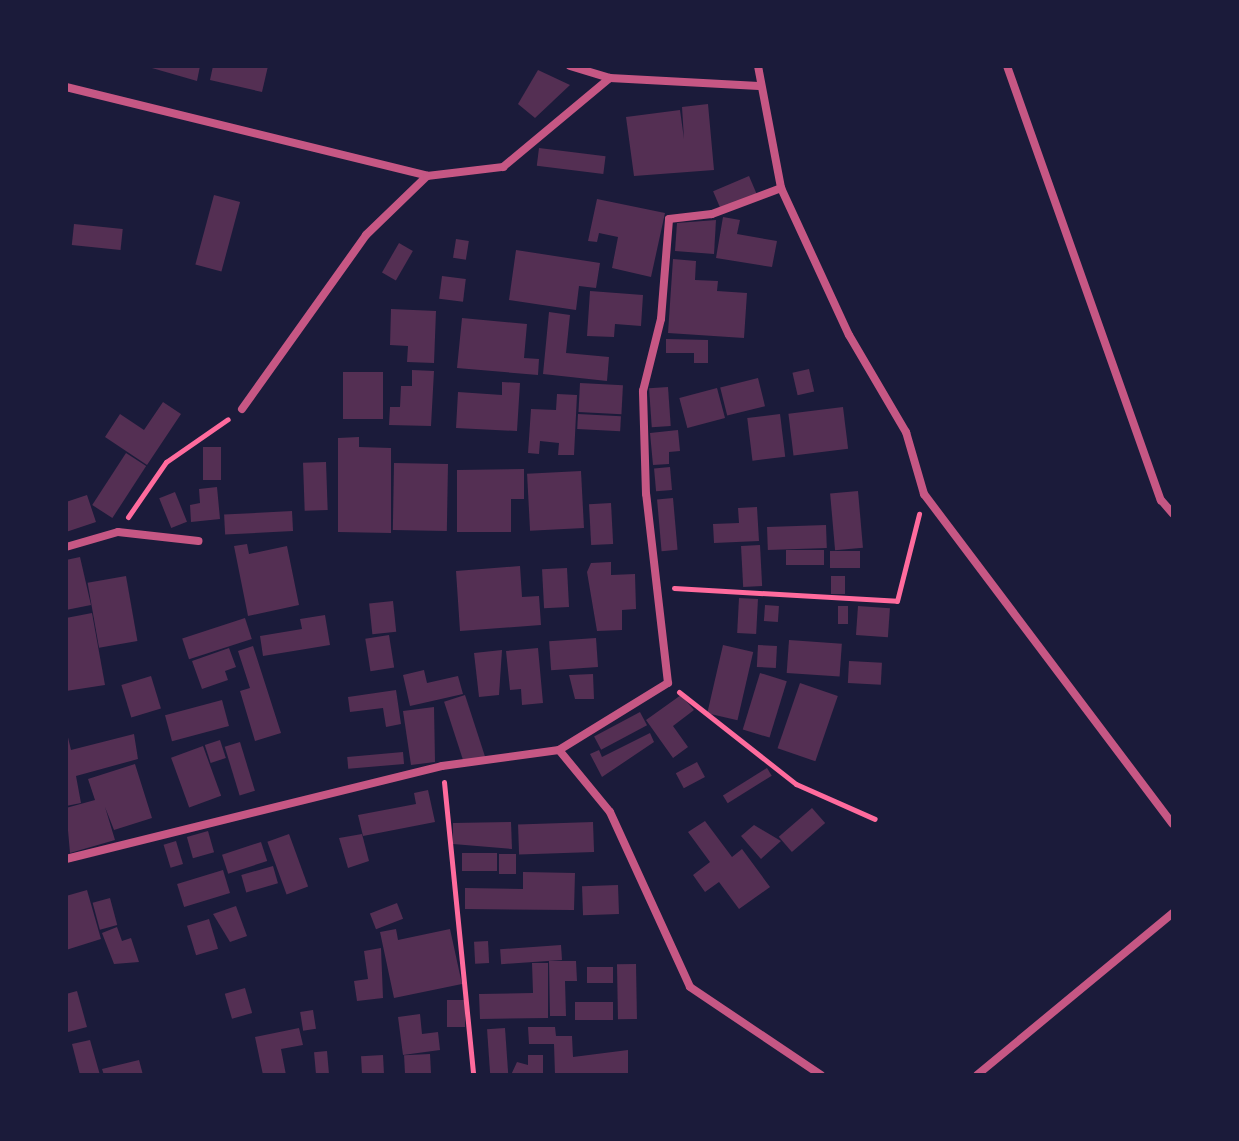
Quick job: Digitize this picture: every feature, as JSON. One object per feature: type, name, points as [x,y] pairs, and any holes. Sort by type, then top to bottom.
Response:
[{"type":"street","points":[[570,66],[610,78],[759,86]]},
{"type":"street","points":[[758,66],[759,86],[781,188],[849,335],[906,432],[924,494],[1173,824]]},
{"type":"street","points":[[1007,66],[1161,500],[1173,514]]},
{"type":"street","points":[[66,87],[427,176],[503,167],[610,78]]},
{"type":"street","points":[[242,409],[366,235],[427,176]]},
{"type":"street","points":[[66,859],[442,766],[559,750],[668,683],[657,587],[643,391],[661,319],[669,219],[712,214],[781,188]]},
{"type":"street","points":[[66,547],[118,532],[198,541]]},
{"type":"street","points":[[559,750],[610,812],[690,987],[821,1075]]},
{"type":"street","points":[[977,1075],[1173,913]]},
{"type":"path","points":[[118,532],[166,462],[242,409]]},
{"type":"path","points":[[657,587],[897,601],[924,494]]},
{"type":"path","points":[[668,683],[796,784],[875,819]]},
{"type":"path","points":[[442,766],[473,1075]]},
{"type":"building","points":[[145,66],[200,66],[197,81]]},
{"type":"building","points":[[213,66],[268,66],[262,92],[210,80]]},
{"type":"building","points":[[538,70],[570,85],[535,118],[518,104]]},
{"type":"building","points":[[708,104],[714,170],[634,176],[626,117],[680,110],[684,139],[682,107]]},
{"type":"building","points":[[539,148],[606,156],[603,174],[537,166]]},
{"type":"building","points":[[749,176],[757,195],[721,211],[713,191]]},
{"type":"building","points":[[214,195],[240,202],[221,272],[195,265]]},
{"type":"building","points":[[597,199],[665,213],[651,277],[612,268],[618,237],[599,233],[597,242],[588,241]]},
{"type":"building","points":[[723,217],[740,220],[737,234],[777,241],[772,267],[716,258]]},
{"type":"building","points":[[716,220],[714,254],[675,251],[677,223]]},
{"type":"building","points":[[74,224],[123,229],[121,250],[72,245]]},
{"type":"building","points":[[456,239],[469,241],[466,260],[453,258]]},
{"type":"building","points":[[399,243],[413,251],[396,280],[382,272]]},
{"type":"building","points":[[516,250],[600,263],[596,288],[579,286],[576,310],[509,300]]},
{"type":"building","points":[[673,259],[696,261],[695,280],[718,281],[717,291],[747,293],[744,338],[668,333]]},
{"type":"building","points":[[442,276],[466,279],[463,302],[439,299]]},
{"type":"building","points":[[590,291],[643,295],[641,326],[615,324],[614,337],[587,336]]},
{"type":"building","points":[[391,309],[436,311],[434,363],[407,362],[408,346],[390,345]]},
{"type":"building","points":[[549,312],[570,315],[566,353],[609,357],[607,381],[543,374]]},
{"type":"building","points":[[462,318],[527,324],[524,358],[539,359],[538,375],[457,368]]},
{"type":"building","points":[[666,339],[708,340],[708,363],[694,363],[694,353],[666,353]]},
{"type":"building","points":[[809,369],[814,391],[798,395],[792,373]]},
{"type":"building","points":[[412,370],[434,371],[431,426],[389,425],[390,407],[400,407],[401,386],[412,386]]},
{"type":"building","points":[[343,372],[383,372],[383,419],[343,419]]},
{"type":"building","points":[[758,378],[765,406],[727,416],[720,387]]},
{"type":"building","points":[[502,382],[520,383],[517,431],[456,428],[458,392],[502,395]]},
{"type":"building","points":[[580,383],[623,385],[621,414],[578,412]]},
{"type":"building","points":[[668,387],[671,426],[652,427],[649,388]]},
{"type":"building","points":[[717,388],[725,418],[687,428],[679,398]]},
{"type":"building","points":[[557,394],[577,395],[574,455],[558,455],[559,443],[540,441],[539,454],[528,453],[531,409],[556,410]]},
{"type":"building","points":[[163,402],[181,414],[147,465],[105,437],[120,414],[144,430]]},
{"type":"building","points":[[843,407],[848,449],[794,455],[788,414]]},
{"type":"building","points":[[578,414],[621,416],[620,431],[577,429]]},
{"type":"building","points":[[780,414],[785,457],[752,461],[747,418]]},
{"type":"building","points":[[678,430],[680,451],[669,452],[669,464],[653,465],[650,433]]},
{"type":"building","points":[[359,437],[359,447],[391,448],[391,533],[338,532],[338,438]]},
{"type":"building","points":[[203,447],[221,447],[221,480],[203,480]]},
{"type":"building","points":[[126,453],[146,466],[112,518],[92,505]]},
{"type":"building","points":[[326,462],[328,510],[305,511],[303,463]]},
{"type":"building","points":[[394,463],[448,464],[447,531],[393,530]]},
{"type":"building","points":[[670,467],[672,490],[656,491],[654,468]]},
{"type":"building","points":[[524,469],[524,499],[511,499],[511,532],[457,532],[457,470]]},
{"type":"building","points":[[581,471],[584,528],[530,531],[527,474]]},
{"type":"building","points":[[217,487],[220,519],[191,522],[190,505],[200,503],[199,489]]},
{"type":"building","points":[[858,491],[863,548],[835,550],[830,493]]},
{"type":"building","points":[[175,492],[187,522],[171,528],[159,498]]},
{"type":"building","points":[[87,495],[96,522],[66,532],[66,502]]},
{"type":"building","points":[[673,498],[678,550],[662,551],[657,499]]},
{"type":"building","points":[[611,503],[613,544],[591,545],[589,504]]},
{"type":"building","points":[[757,507],[759,541],[714,543],[713,524],[739,523],[738,508]]},
{"type":"building","points":[[292,511],[293,531],[225,535],[224,515]]},
{"type":"building","points":[[826,525],[827,548],[768,550],[767,527]]},
{"type":"building","points":[[247,544],[249,554],[287,546],[299,605],[248,616],[234,546]]},
{"type":"building","points":[[760,545],[762,586],[743,587],[741,546]]},
{"type":"building","points":[[786,550],[824,550],[824,565],[786,565]]},
{"type":"building","points":[[830,551],[860,551],[860,568],[830,568]]},
{"type":"building","points":[[80,557],[91,605],[66,610],[66,560]]},
{"type":"building","points":[[611,562],[611,575],[635,574],[636,609],[622,610],[622,630],[597,631],[587,572],[591,563]]},
{"type":"building","points":[[520,566],[522,597],[539,596],[541,625],[460,631],[456,571]]},
{"type":"building","points":[[567,568],[569,607],[544,608],[542,569]]},
{"type":"building","points":[[126,576],[137,641],[99,648],[88,583]]},
{"type":"building","points":[[831,576],[845,576],[845,594],[831,594]]},
{"type":"building","points":[[739,598],[758,599],[756,634],[737,633]]},
{"type":"building","points":[[393,601],[396,632],[372,634],[369,604]]},
{"type":"building","points":[[765,605],[779,606],[778,622],[764,621]]},
{"type":"building","points":[[838,606],[848,606],[848,624],[838,624]]},
{"type":"building","points":[[858,606],[890,608],[888,637],[856,635]]},
{"type":"building","points":[[92,613],[105,685],[66,691],[66,618]]},
{"type":"building","points":[[325,615],[330,645],[263,656],[260,636],[302,629],[300,619]]},
{"type":"building","points":[[245,618],[252,639],[189,659],[182,638]]},
{"type":"building","points":[[389,635],[394,668],[370,671],[365,639]]},
{"type":"building","points":[[596,638],[598,667],[551,670],[549,641]]},
{"type":"building","points":[[789,640],[842,644],[840,677],[787,673]]},
{"type":"building","points":[[723,645],[753,652],[737,720],[707,713]]},
{"type":"building","points":[[758,645],[777,646],[776,668],[757,667]]},
{"type":"building","points":[[253,646],[281,733],[255,741],[240,691],[250,688],[238,651]]},
{"type":"building","points":[[229,648],[236,667],[225,671],[228,680],[202,689],[192,661]]},
{"type":"building","points":[[538,648],[543,703],[522,705],[521,689],[510,690],[506,651]]},
{"type":"building","points":[[502,650],[499,695],[479,697],[474,653]]},
{"type":"building","points":[[849,661],[882,663],[881,685],[848,683]]},
{"type":"building","points":[[424,670],[427,683],[458,676],[463,694],[410,706],[403,675]]},
{"type":"building","points":[[760,673],[787,681],[770,738],[743,729]]},
{"type":"building","points":[[593,674],[594,699],[575,699],[569,675]]},
{"type":"building","points":[[151,676],[161,709],[131,718],[121,685]]},
{"type":"building","points":[[800,683],[838,696],[815,761],[778,748]]},
{"type":"building","points":[[396,690],[401,724],[386,727],[383,708],[350,712],[348,697]]},
{"type":"building","points":[[465,695],[485,757],[464,764],[444,702]]},
{"type":"building","points":[[681,695],[694,710],[673,726],[688,747],[673,758],[646,720]]},
{"type":"building","points":[[222,700],[229,726],[172,741],[165,715]]},
{"type":"building","points":[[434,707],[435,762],[411,765],[403,711]]},
{"type":"building","points":[[640,712],[647,725],[601,750],[594,736]]},
{"type":"building","points":[[66,729],[71,750],[134,734],[138,759],[76,776],[81,803],[66,806]]},
{"type":"building","points":[[650,733],[654,742],[602,777],[590,754],[599,750],[602,757]]},
{"type":"building","points":[[220,740],[226,758],[211,763],[205,745]]},
{"type":"building","points":[[240,742],[255,791],[240,795],[225,747]]},
{"type":"building","points":[[203,746],[221,796],[189,807],[171,758]]},
{"type":"building","points":[[403,752],[404,764],[348,769],[347,757]]},
{"type":"building","points":[[697,762],[705,777],[684,788],[676,773]]},
{"type":"building","points":[[135,764],[152,818],[114,830],[105,807],[115,840],[70,853],[66,808],[95,800],[88,779]]},
{"type":"building","points":[[767,768],[772,776],[728,803],[723,796]]},
{"type":"building","points":[[428,790],[435,822],[363,836],[358,815],[416,804],[414,793]]},
{"type":"building","points":[[812,808],[825,823],[792,852],[779,837]]},
{"type":"building","points":[[705,821],[732,857],[742,849],[770,887],[739,909],[719,882],[705,892],[693,875],[710,862],[688,832]]},
{"type":"building","points":[[511,822],[512,849],[453,844],[453,823]]},
{"type":"building","points":[[593,822],[594,852],[519,855],[518,825]]},
{"type":"building","points":[[754,825],[781,841],[761,859],[741,836]]},
{"type":"building","points":[[208,831],[214,852],[193,858],[187,837]]},
{"type":"building","points":[[289,834],[308,887],[287,894],[267,842]]},
{"type":"building","points":[[362,834],[369,861],[348,868],[339,838]]},
{"type":"building","points":[[176,841],[183,864],[171,868],[164,845]]},
{"type":"building","points":[[261,842],[267,861],[228,874],[222,855]]},
{"type":"building","points":[[462,853],[497,853],[497,871],[462,871]]},
{"type":"building","points":[[499,854],[516,854],[516,874],[499,874]]},
{"type":"building","points":[[273,866],[278,883],[246,892],[241,875]]},
{"type":"building","points":[[223,870],[230,893],[184,907],[177,884]]},
{"type":"building","points":[[523,872],[575,873],[574,910],[465,909],[465,888],[523,889]]},
{"type":"building","points":[[618,885],[619,914],[583,915],[582,886]]},
{"type":"building","points":[[87,890],[101,939],[66,950],[66,896]]},
{"type":"building","points":[[110,898],[117,925],[100,930],[93,903]]},
{"type":"building","points":[[397,903],[403,919],[376,929],[370,913]]},
{"type":"building","points":[[236,906],[247,936],[230,942],[213,914]]},
{"type":"building","points":[[209,919],[218,949],[196,955],[187,926]]},
{"type":"building","points":[[117,927],[122,941],[131,938],[139,962],[114,964],[102,933]]},
{"type":"building","points":[[396,929],[398,940],[450,929],[462,984],[394,998],[380,932]]},
{"type":"building","points":[[488,941],[489,963],[475,964],[474,942]]},
{"type":"building","points":[[561,945],[562,960],[501,964],[500,949]]},
{"type":"building","points":[[381,948],[383,998],[357,1001],[354,981],[368,979],[364,951]]},
{"type":"building","points":[[549,961],[576,961],[577,981],[565,981],[566,1016],[550,1016]]},
{"type":"building","points":[[532,963],[548,963],[548,1018],[480,1019],[479,994],[533,993]]},
{"type":"building","points":[[617,964],[636,964],[637,1019],[618,1019]]},
{"type":"building","points":[[587,967],[613,967],[613,983],[587,983]]},
{"type":"building","points":[[245,988],[252,1013],[232,1019],[225,994]]},
{"type":"building","points":[[77,991],[87,1027],[68,1032],[66,994]]},
{"type":"building","points":[[447,1000],[465,1000],[465,1027],[447,1027]]},
{"type":"building","points":[[575,1002],[613,1002],[613,1020],[575,1020]]},
{"type":"building","points":[[313,1010],[316,1029],[303,1031],[300,1012]]},
{"type":"building","points":[[420,1014],[422,1034],[438,1032],[440,1050],[403,1055],[398,1017]]},
{"type":"building","points":[[528,1027],[555,1027],[556,1036],[572,1036],[573,1057],[628,1050],[628,1075],[555,1075],[554,1044],[529,1044]]},
{"type":"building","points":[[299,1028],[303,1045],[281,1049],[286,1075],[263,1075],[255,1037]]},
{"type":"building","points":[[505,1028],[508,1075],[490,1075],[487,1029]]},
{"type":"building","points":[[90,1040],[100,1075],[80,1075],[72,1044]]},
{"type":"building","points":[[327,1051],[329,1075],[316,1075],[314,1052]]},
{"type":"building","points":[[430,1054],[431,1075],[405,1075],[404,1055]]},
{"type":"building","points":[[383,1055],[384,1075],[362,1075],[361,1056]]},
{"type":"building","points":[[528,1055],[543,1055],[543,1075],[511,1075],[517,1062],[528,1065]]},
{"type":"building","points":[[139,1060],[143,1075],[104,1075],[102,1069]]}]
